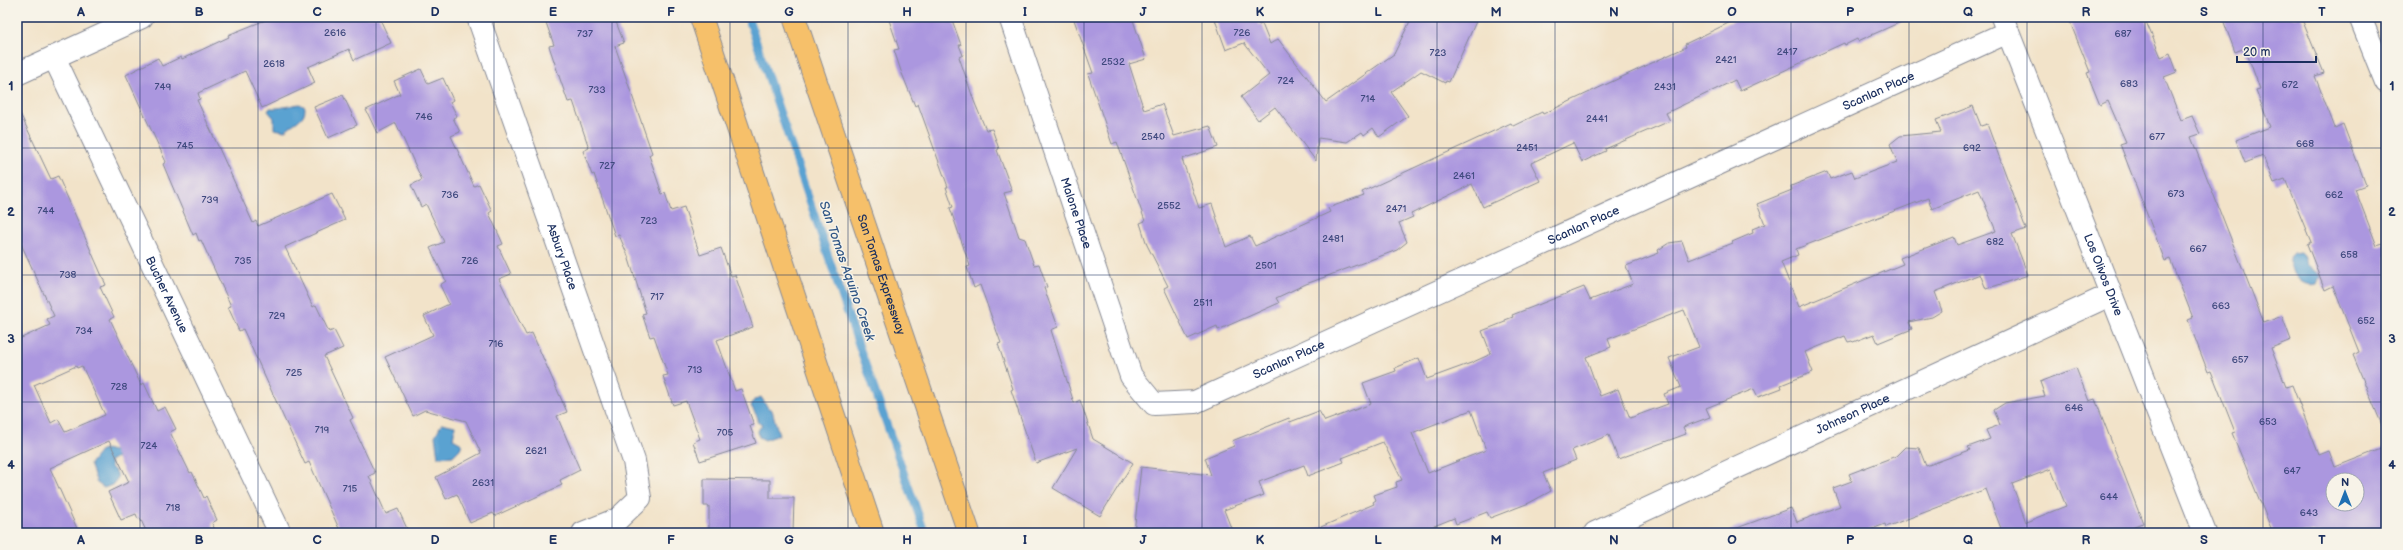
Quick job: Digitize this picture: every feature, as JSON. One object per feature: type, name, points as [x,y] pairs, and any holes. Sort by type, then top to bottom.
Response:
[{"type":"highway","points":[[701,17],[873,533]]},
{"type":"highway","name":"San Tomas Expressway","points":[[794,17],[969,533]]},
{"type":"street","points":[[17,74],[142,17]]},
{"type":"street","name":"Asbury Place","points":[[478,17],[634,461],[640,498],[618,519],[583,533]]},
{"type":"street","name":"Malone Place","points":[[1010,17],[1131,376],[1154,404]]},
{"type":"street","points":[[2360,17],[2386,82]]},
{"type":"street","name":"Scanlan Place","points":[[1154,404],[1195,402],[2005,25]]},
{"type":"street","name":"Los Olivos Drive","points":[[2005,25],[2110,295],[2205,533]]},
{"type":"street","name":"Bucher Avenue","points":[[54,57],[280,533]]},
{"type":"street","name":"Johnson Place","points":[[1595,533],[2110,295]]},
{"type":"water","points":[[300,104],[305,107],[305,111],[301,118],[285,131],[274,129],[274,118],[268,111],[270,108]]},
{"type":"water","points":[[2300,252],[2304,256],[2307,264],[2320,276],[2317,284],[2305,284],[2297,278],[2289,257],[2293,253]]},
{"type":"water","points":[[761,397],[768,408],[772,410],[779,435],[765,440],[759,437],[758,431],[762,424],[757,422],[758,418],[751,406],[754,400]]},
{"type":"water","points":[[442,423],[455,426],[453,439],[462,444],[460,449],[453,456],[438,457],[435,436]]},
{"type":"water","points":[[105,449],[117,452],[117,457],[110,461],[111,467],[117,473],[117,479],[112,485],[104,488],[97,483],[90,464],[101,450]]},
{"type":"building","points":[[273,17],[379,17],[391,43],[354,60],[349,49],[308,67],[315,83],[262,108],[245,71],[198,93],[200,99],[197,100],[253,223],[256,221],[258,226],[332,194],[345,220],[285,247],[313,307],[316,305],[329,332],[334,330],[343,348],[324,356],[353,418],[350,420],[375,473],[369,476],[386,514],[398,509],[409,533],[341,533],[309,462],[305,464],[243,329],[239,331],[228,307],[231,306],[201,240],[199,241],[196,233],[193,235],[163,164],[166,162],[126,75],[158,58],[162,66],[181,57],[182,59],[229,37],[228,35]]},
{"type":"building","points":[[544,17],[610,17],[613,23],[616,22],[624,43],[615,46],[652,153],[649,155],[662,194],[665,193],[671,211],[684,207],[700,255],[721,248],[731,276],[735,275],[753,327],[717,340],[735,391],[741,389],[754,425],[750,426],[756,443],[700,461],[693,442],[700,439],[686,401],[673,405],[663,376],[668,375],[654,336],[650,337],[642,314],[646,313],[628,256],[619,235],[615,236],[594,174],[592,175],[583,151],[589,148],[573,101],[568,102],[560,79],[549,46],[554,45]]},
{"type":"building","points":[[888,17],[951,17],[963,55],[959,57],[974,101],[986,130],[992,129],[999,149],[997,150],[1012,191],[1004,193],[1019,237],[1025,239],[1034,265],[1039,264],[1047,287],[1044,288],[1058,327],[1051,330],[1074,403],[1080,400],[1093,439],[1133,463],[1100,516],[1053,488],[1077,448],[1036,463],[1011,390],[1013,389],[998,344],[1001,343],[980,285],[974,288],[967,267],[970,266],[950,208],[953,207],[946,187],[948,187],[918,104],[915,106],[894,50],[899,49]]},
{"type":"building","points":[[1073,17],[1132,17],[1146,59],[1129,64],[1144,110],[1162,104],[1174,136],[1210,126],[1218,147],[1182,159],[1199,208],[1212,204],[1226,247],[1250,236],[1255,246],[1330,212],[1328,208],[1364,195],[1362,192],[1511,123],[1513,126],[1542,112],[1543,114],[1686,47],[1685,44],[1741,17],[1912,17],[1858,41],[1857,39],[1845,45],[1844,43],[1740,91],[1735,80],[1666,113],[1670,121],[1605,149],[1606,151],[1582,162],[1573,143],[1531,163],[1540,181],[1483,207],[1472,184],[1411,214],[1413,217],[1399,223],[1407,242],[1397,250],[1306,284],[1276,298],[1279,303],[1218,330],[1217,326],[1188,339],[1164,288],[1168,286],[1147,245],[1140,223],[1145,221],[1117,142],[1112,144],[1088,74],[1093,73]]},
{"type":"building","points":[[1214,17],[1255,17],[1259,25],[1262,24],[1270,44],[1278,39],[1326,102],[1394,54],[1412,17],[1478,17],[1449,82],[1446,81],[1445,83],[1421,71],[1391,92],[1408,116],[1379,137],[1373,128],[1364,135],[1362,132],[1347,142],[1318,138],[1316,161],[1275,107],[1258,120],[1241,97],[1269,75],[1244,43],[1226,50]]},
{"type":"building","points":[[2068,17],[2144,17],[2161,57],[2170,53],[2177,72],[2164,77],[2181,120],[2192,116],[2200,134],[2191,137],[2264,323],[2282,316],[2291,340],[2271,348],[2286,387],[2292,385],[2319,455],[2329,451],[2335,467],[2386,447],[2386,528],[2373,533],[2273,533],[2232,433],[2235,432],[2211,371],[2208,372],[2188,320],[2193,318],[2170,259],[2165,261],[2120,144],[2126,142],[2108,101],[2100,105],[2087,73],[2090,72]]},
{"type":"building","points":[[2222,17],[2301,17],[2324,73],[2315,76],[2335,128],[2343,124],[2366,185],[2355,189],[2377,246],[2386,243],[2386,435],[2353,355],[2359,352],[2333,286],[2325,290],[2307,244],[2311,242],[2285,179],[2274,183],[2263,156],[2245,163],[2236,140],[2270,127],[2256,90],[2260,89],[2245,48],[2235,52]]},
{"type":"building","points":[[421,69],[428,84],[443,78],[453,100],[450,102],[457,116],[453,118],[460,132],[451,136],[474,186],[479,184],[492,211],[489,213],[503,244],[498,246],[511,274],[499,279],[526,335],[532,333],[567,412],[557,416],[580,470],[560,480],[562,485],[495,516],[493,513],[470,523],[457,494],[446,499],[436,477],[481,453],[466,421],[425,410],[413,416],[385,357],[433,335],[424,316],[449,304],[440,285],[446,281],[430,248],[444,242],[426,204],[421,207],[411,185],[422,180],[396,123],[377,133],[366,110],[400,94],[394,81]]},
{"type":"building","points":[[343,95],[357,125],[328,138],[314,107]]},
{"type":"building","points":[[1973,106],[1981,126],[1987,124],[2026,229],[2012,234],[2028,275],[1986,289],[1980,274],[1935,292],[1942,311],[1932,317],[1909,322],[1912,329],[1878,343],[1874,334],[1853,342],[1848,342],[1845,336],[1805,352],[1813,372],[1781,385],[1782,388],[1758,397],[1754,389],[1706,408],[1710,417],[1683,427],[1686,434],[1618,459],[1609,435],[1572,450],[1576,460],[1543,473],[1551,491],[1529,503],[1490,518],[1487,512],[1456,524],[1454,518],[1417,533],[1307,533],[1374,504],[1373,502],[1376,500],[1374,495],[1397,487],[1396,482],[1402,480],[1383,442],[1342,458],[1344,462],[1308,476],[1304,465],[1259,482],[1264,495],[1224,510],[1233,533],[1134,533],[1141,467],[1211,475],[1205,458],[1234,446],[1232,441],[1289,418],[1290,422],[1319,411],[1325,421],[1371,404],[1363,383],[1396,371],[1395,368],[1419,358],[1427,379],[1471,363],[1491,354],[1482,331],[1505,322],[1505,320],[1513,317],[1512,315],[1584,287],[1590,300],[1633,284],[1626,266],[1659,253],[1658,250],[1669,243],[1682,241],[1689,260],[1733,243],[1732,242],[1753,233],[1752,229],[1765,224],[1757,204],[1792,190],[1791,186],[1827,172],[1830,179],[1852,171],[1855,178],[1897,162],[1890,144],[1900,136],[1941,132],[1936,120]],"holes":[[[1979,190],[1996,231],[1957,245],[1954,237],[1900,258],[1903,264],[1799,307],[1781,262],[1798,255],[1796,249],[1928,198],[1932,209]],[[1684,310],[1699,347],[1669,358],[1681,387],[1664,394],[1668,404],[1630,418],[1618,389],[1600,396],[1586,357],[1611,347],[1608,339]],[[1471,410],[1486,450],[1428,473],[1412,433]]]},
{"type":"building","points":[[17,107],[51,179],[58,176],[106,285],[100,287],[114,317],[110,319],[141,385],[144,383],[157,411],[165,407],[176,429],[170,432],[190,473],[192,472],[204,498],[206,496],[217,520],[212,523],[216,533],[147,533],[140,518],[138,519],[136,514],[121,520],[108,492],[129,482],[109,441],[50,468],[79,533],[17,533],[17,340],[50,325],[47,319],[54,316],[17,235]],"holes":[[[76,366],[77,368],[82,366],[105,415],[65,432],[58,419],[51,423],[34,385]]]},
{"type":"building","points":[[2076,368],[2089,401],[2095,399],[2143,523],[2133,527],[2136,533],[2001,533],[2002,531],[1986,489],[1886,527],[1885,524],[1862,533],[1730,533],[1729,531],[1791,508],[1797,522],[1840,506],[1833,488],[1852,481],[1849,474],[1896,456],[1905,447],[1919,448],[1926,466],[1970,450],[1968,447],[1990,439],[1986,430],[2000,425],[1994,410],[2005,403],[2045,396],[2040,382]],"holes":[[[2051,469],[2066,506],[2026,522],[2012,484]]]},
{"type":"building","points":[[704,479],[770,480],[770,498],[794,498],[793,533],[709,533],[709,506],[704,506]]},
{"type":"waterway","name":"San Tomas Aquino Creek","points":[[748,17],[846,309],[925,533]]}]
